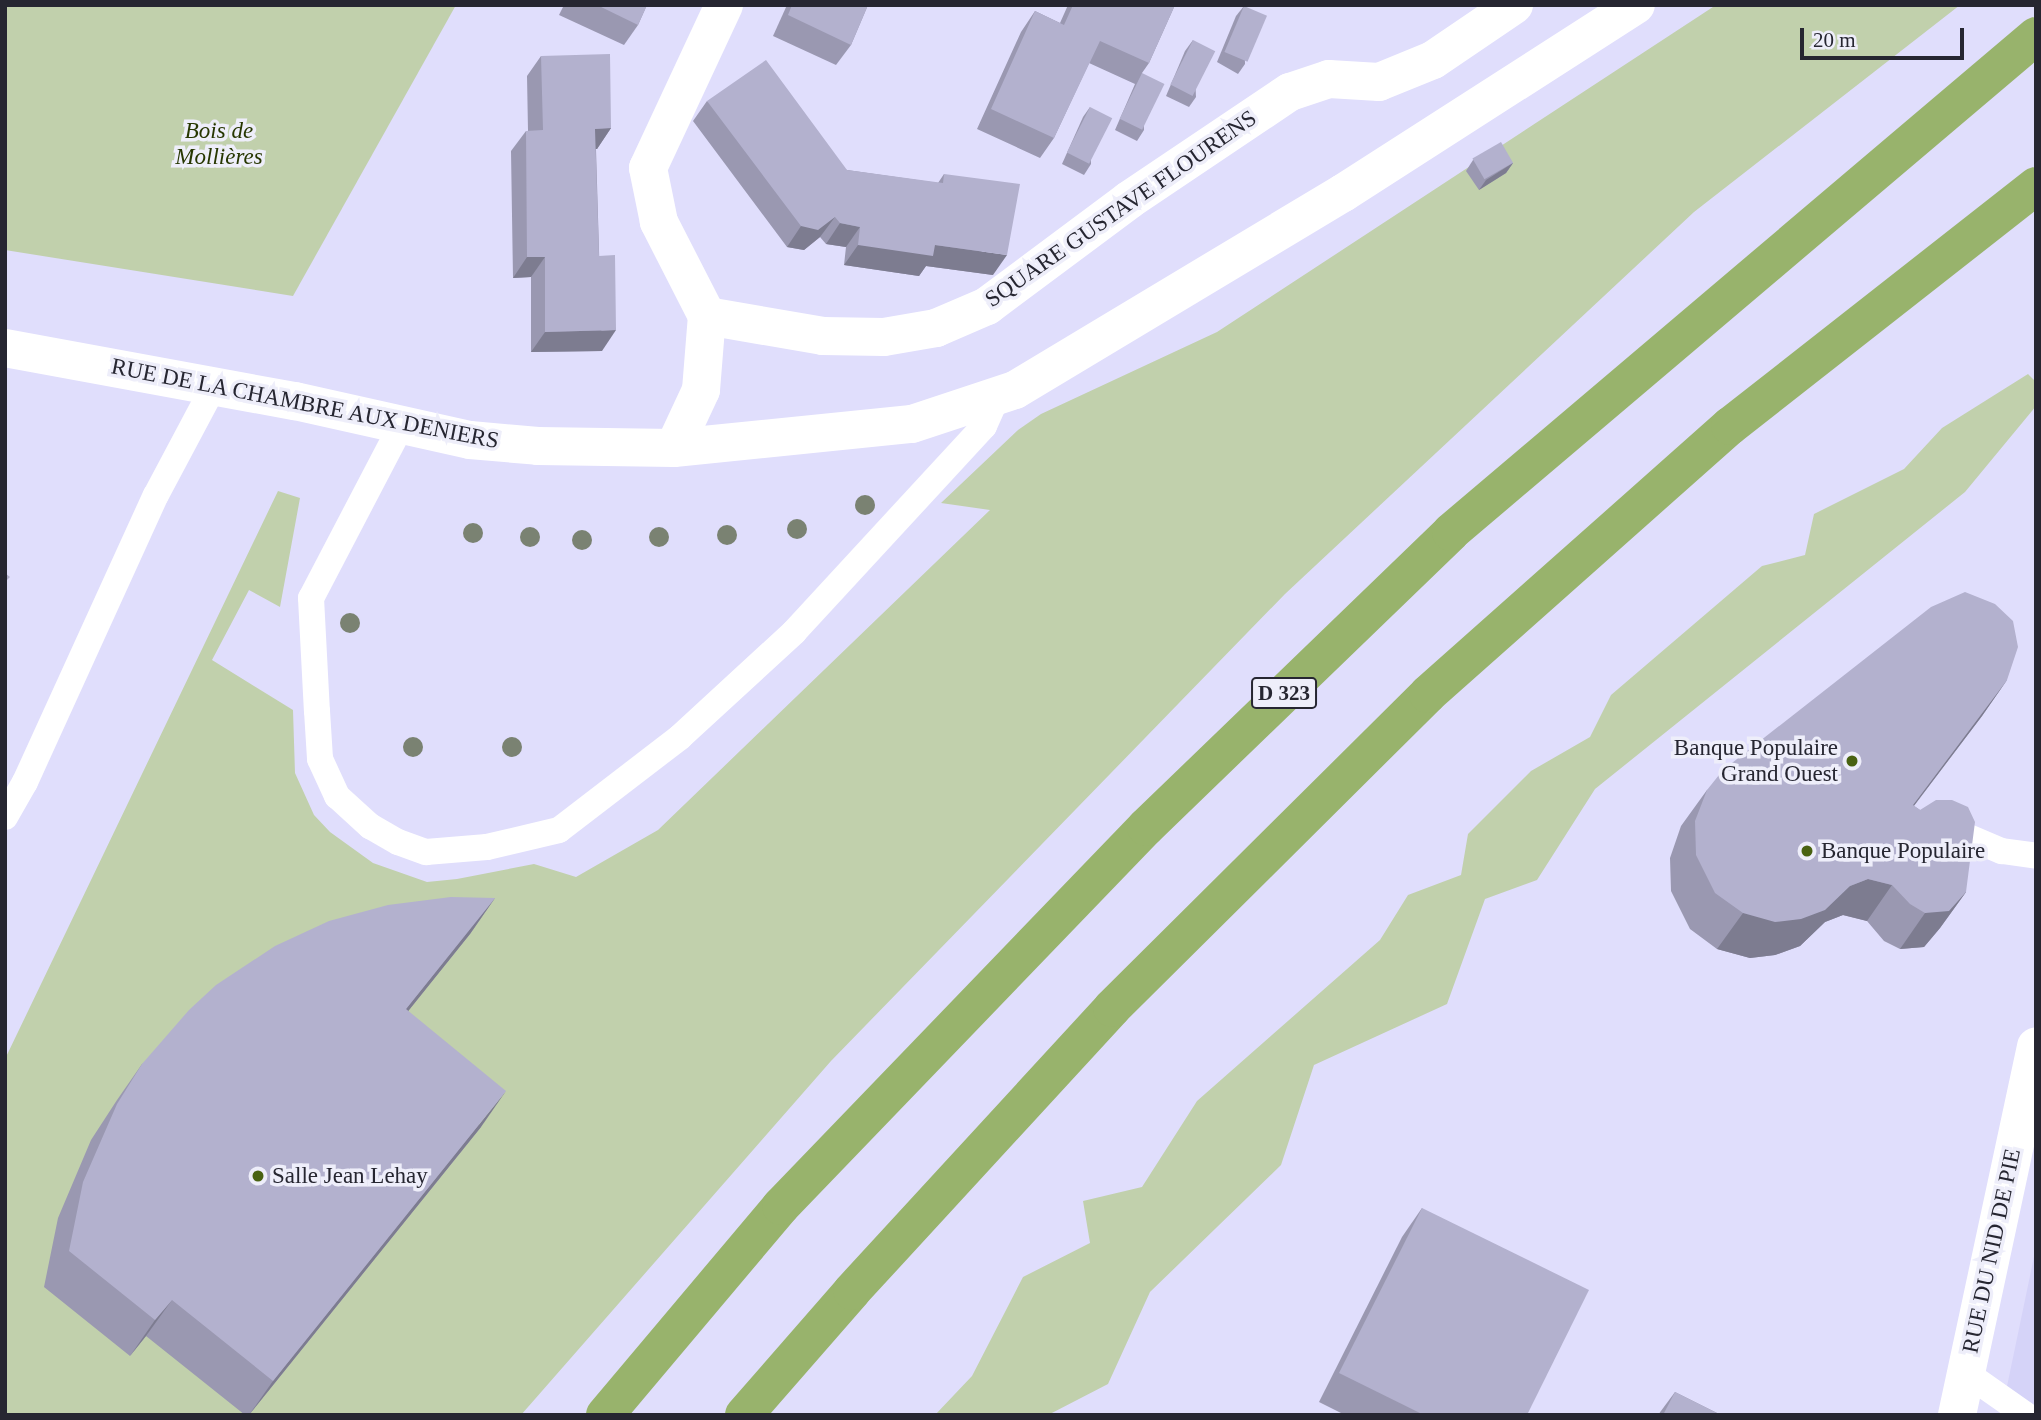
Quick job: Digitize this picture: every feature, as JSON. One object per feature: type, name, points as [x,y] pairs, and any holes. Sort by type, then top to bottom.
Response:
[{"type":"highway","name":"D 323","points":[[605,1415],[781,1206],[1146,827],[1451,532],[2036,36]]},
{"type":"highway","points":[[744,1415],[852,1291],[1112,1008],[1427,694],[1730,426],[2036,187]]},
{"type":"street","points":[[674,448],[701,390],[707,316],[659,222],[648,168],[724,5]]},
{"type":"street","name":"SQUARE GUSTAVE FLOURENS","points":[[707,316],[823,336],[884,337],[936,328],[987,306],[1129,200],[1290,92],[1329,79],[1378,82],[1433,60],[1514,5]]},
{"type":"street","name":"RUE DE LA CHAMBRE AUX DENIERS","points":[[5,348],[214,386],[470,440],[674,448],[912,424],[1015,390],[1343,193],[1636,5]]},
{"type":"street","name":"RUE DU NID DE PIE","points":[[1957,1415],[2036,1046]]},
{"type":"lane","points":[[5,817],[30,770],[156,495],[214,386]]},
{"type":"lane","points":[[401,426],[311,598],[317,712],[320,758],[337,796],[370,826],[398,842],[426,852],[487,847],[559,830],[680,737],[793,632],[984,426],[998,395]]},
{"type":"lane","points":[[1966,836],[2002,851],[2036,856]]},
{"type":"lane","points":[[1966,1373],[2026,1415]]},
{"type":"shaded area","points":[[2036,1247],[2036,1415],[2001,1415]]},
{"type":"green space","name":"Bois de Mollières","points":[[5,5],[456,5],[293,296],[5,250]]},
{"type":"green space","points":[[1716,5],[1960,5],[1694,212],[1285,594],[831,1061],[521,1415],[5,1415],[5,1059],[278,491],[300,498],[280,607],[249,590],[212,660],[293,710],[295,773],[314,815],[330,832],[373,863],[427,882],[534,864],[576,877],[658,830],[990,510],[941,503],[1018,430],[1041,414],[1217,332]]},
{"type":"green space","points":[[2028,374],[2036,382],[2036,406],[1965,492],[1595,789],[1537,880],[1485,899],[1447,1004],[1314,1065],[1281,1165],[1150,1292],[1108,1384],[1048,1415],[935,1415],[972,1376],[1023,1277],[1090,1243],[1083,1201],[1142,1187],[1197,1101],[1380,940],[1408,895],[1461,875],[1468,834],[1531,771],[1590,737],[1611,695],[1762,566],[1805,555],[1814,514],[1904,469],[1942,428]]},
{"type":"building","points":[[597,5],[647,5],[638,25]]},
{"type":"building","points":[[792,5],[868,5],[851,45],[788,15]]},
{"type":"building","points":[[1073,5],[1175,5],[1149,63],[1100,41],[1054,138],[991,109],[1035,11],[1064,25]]},
{"type":"building","points":[[1244,6],[1267,16],[1247,62],[1224,52]]},
{"type":"building","points":[[1193,40],[1215,51],[1193,96],[1170,85]]},
{"type":"building","points":[[610,54],[611,128],[595,129],[599,256],[615,255],[616,330],[545,332],[545,257],[527,257],[526,131],[543,130],[541,56]]},
{"type":"building","points":[[766,60],[847,170],[943,183],[944,174],[1020,184],[1007,255],[935,245],[933,256],[858,245],[860,227],[840,223],[835,217],[818,230],[801,226],[707,101]]},
{"type":"building","points":[[1142,73],[1164,84],[1142,130],[1120,119]]},
{"type":"building","points":[[1090,107],[1112,118],[1089,164],[1067,152]]},
{"type":"building","points":[[1501,142],[1513,163],[1484,179],[1472,158]]},
{"type":"building","name":"Banque Populaire Grand Ouest","points":[[1965,592],[1995,604],[2013,621],[2018,647],[2007,680],[1913,805],[1920,810],[1936,800],[1952,800],[1968,807],[1975,822],[1966,892],[1949,911],[1925,913],[1910,904],[1892,885],[1868,879],[1850,886],[1825,910],[1801,919],[1775,922],[1743,913],[1715,893],[1696,855],[1695,821],[1707,790],[1723,770],[1931,607]]},
{"type":"building","name":"Salle Jean Lehay","points":[[451,897],[495,898],[406,1009],[506,1091],[273,1381],[172,1300],[155,1320],[69,1251],[83,1182],[117,1104],[142,1064],[189,1010],[216,985],[275,946],[329,921],[388,905]]},
{"type":"building","points":[[1422,1208],[1589,1290],[1527,1415],[1424,1415],[1339,1373]]},
{"type":"building","points":[[1675,1392],[1721,1415],[1663,1415]]},
{"type":"place","name":"Banque Populaire Grand Ouest","points":[[1852,761]]},
{"type":"place","name":"Banque Populaire","points":[[1807,851]]},
{"type":"place","name":"Salle Jean Lehay","points":[[258,1176]]}]
